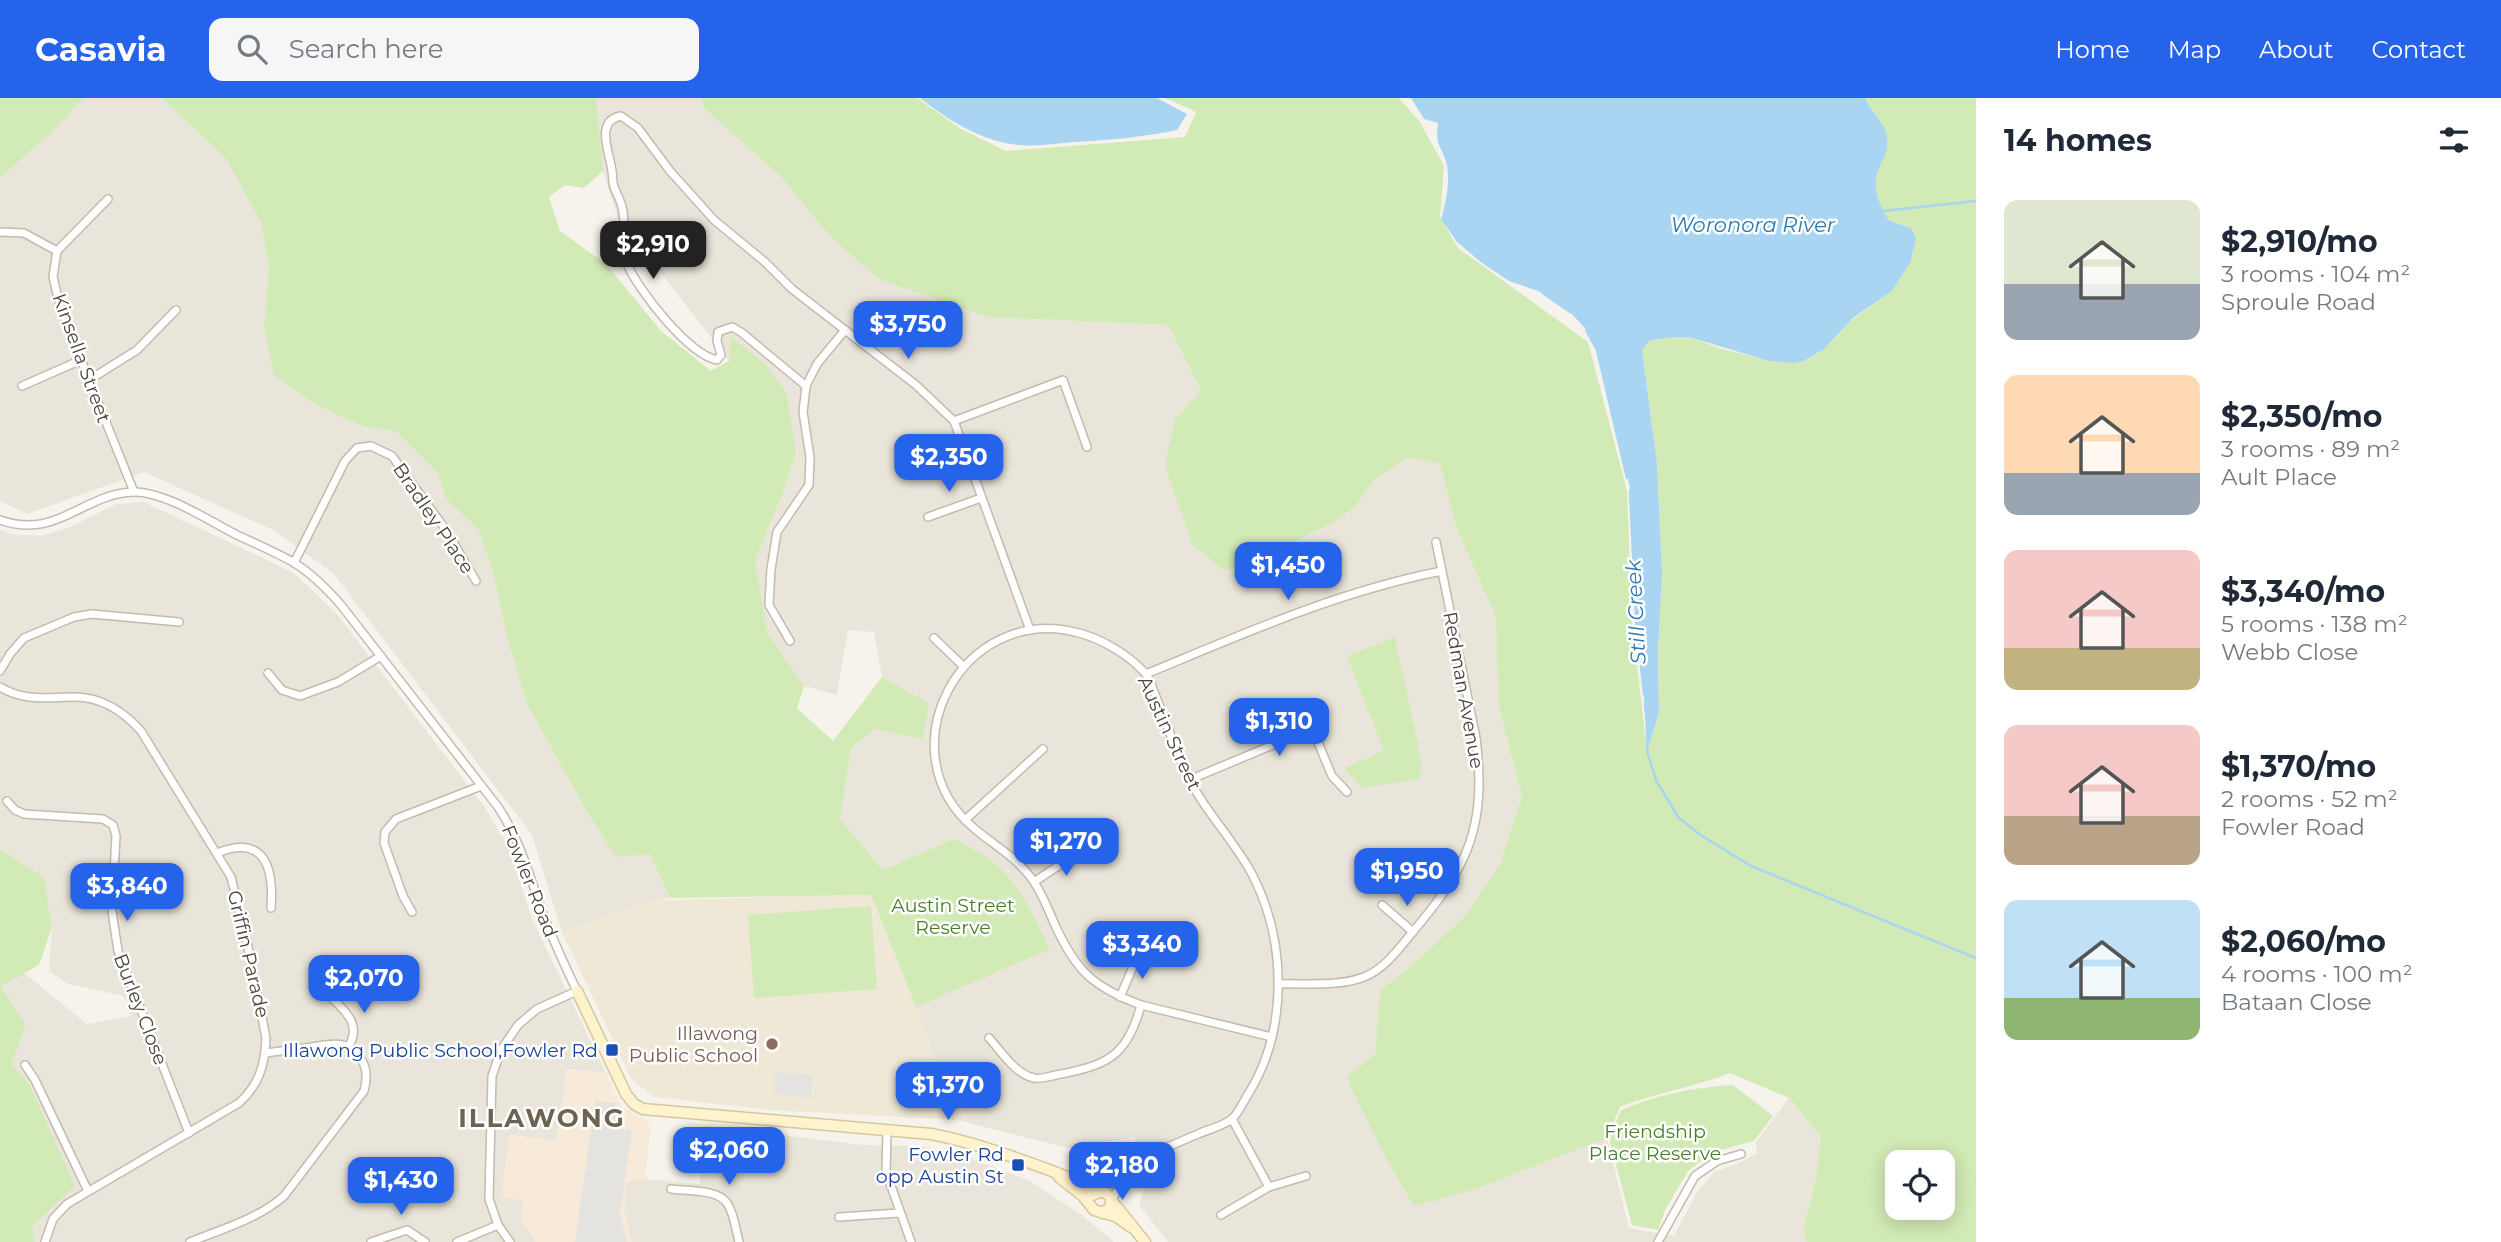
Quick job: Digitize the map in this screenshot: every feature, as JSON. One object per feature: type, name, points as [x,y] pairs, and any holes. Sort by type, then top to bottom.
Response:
[{"type":"street","points":[[806,386],[733,327],[718,332],[717,341],[721,355],[717,360],[710,359],[665,319],[634,278],[623,254],[623,209],[612,183],[606,141],[606,127],[610,120],[621,116],[638,128],[670,171],[714,220],[765,262],[792,289],[916,385],[954,421],[1030,630]]},
{"type":"street","points":[[0,232],[24,233],[57,251],[108,199]]},
{"type":"street","name":"Kinsella Street","points":[[57,251],[54,277],[61,310],[134,492]]},
{"type":"street","points":[[89,380],[137,349],[176,310]]},
{"type":"street","points":[[790,640],[769,605],[777,532],[809,485],[810,457],[803,412],[806,386],[817,365],[845,330]]},
{"type":"street","points":[[22,386],[81,360]]},
{"type":"street","points":[[954,421],[1063,380],[1087,447]]},
{"type":"street","name":"Bradley Place","points":[[294,563],[345,461],[357,449],[371,446],[392,456],[410,478],[446,530],[476,581]]},
{"type":"street","name":"Fowler Road","points":[[0,520],[27,526],[51,523],[102,500],[134,492],[164,499],[294,563],[325,587],[503,814],[527,863],[545,919],[577,990],[624,1090],[639,1107],[654,1111],[931,1134],[1011,1155],[1065,1175],[1097,1192]]},
{"type":"street","points":[[928,517],[981,498]]},
{"type":"street","name":"Redman Avenue","points":[[1278,984],[1345,983],[1365,977],[1389,960],[1413,932],[1441,898],[1464,859],[1475,828],[1480,770],[1476,738],[1436,542]]},
{"type":"street","points":[[1146,674],[1343,597],[1394,580],[1442,570]]},
{"type":"street","points":[[0,671],[24,638],[74,617],[92,614],[179,622]]},
{"type":"street","name":"Austin Street","points":[[1232,1119],[1257,1081],[1268,1054],[1272,1037],[1278,984],[1276,942],[1253,876],[1189,780],[1146,674],[1114,649],[1079,633],[1056,630],[1030,630],[991,644],[962,666],[945,697],[934,732],[939,773],[950,799],[965,820],[1003,848],[1034,882],[1075,962],[1100,987],[1141,1005],[1272,1037]]},
{"type":"street","points":[[934,638],[962,666]]},
{"type":"street","points":[[268,673],[282,690],[300,696],[338,682],[380,656]]},
{"type":"street","name":"Griffin Parade","points":[[0,687],[31,698],[92,699],[127,716],[141,731],[217,853],[235,887],[265,1026],[266,1053],[258,1079],[246,1097],[228,1111],[89,1191],[58,1213],[48,1228],[45,1242]]},
{"type":"street","points":[[1189,780],[1299,734],[1310,734],[1317,740],[1332,776],[1347,792]]},
{"type":"street","points":[[965,820],[1043,749]]},
{"type":"street","points":[[412,912],[403,896],[384,843],[385,832],[396,819],[481,786]]},
{"type":"street","name":"Burley Close","points":[[7,802],[24,814],[103,819],[113,825],[116,836],[112,911],[118,951],[189,1133]]},
{"type":"street","points":[[217,853],[241,846],[252,850],[264,860],[270,870],[271,908]]},
{"type":"street","points":[[1034,882],[1082,850]]},
{"type":"street","points":[[1382,905],[1413,932]]},
{"type":"street","points":[[1120,997],[1139,953]]},
{"type":"street","points":[[510,1242],[498,1225],[488,1188],[490,1093],[496,1060],[506,1040],[524,1019],[537,1009],[577,990]]},
{"type":"street","points":[[328,994],[351,1019],[355,1028],[349,1046]]},
{"type":"street","points":[[989,1038],[1020,1072],[1035,1079],[1091,1068],[1118,1052],[1134,1030],[1141,1005]]},
{"type":"street","points":[[190,1242],[263,1212],[284,1196],[364,1091],[366,1069],[349,1046],[325,1044],[266,1053]]},
{"type":"street","points":[[25,1065],[35,1080],[89,1191]]},
{"type":"street","points":[[1131,1227],[1115,1216],[1094,1210],[1091,1197],[1116,1175],[1150,1154],[1232,1119],[1269,1187]]},
{"type":"street","points":[[887,1131],[886,1172],[911,1242]]},
{"type":"street","points":[[1658,1242],[1696,1176],[1717,1161],[1741,1154]]},
{"type":"street","points":[[1102,1213],[1110,1209],[1112,1200],[1136,1164]]},
{"type":"street","name":"Fowler Road","points":[[1054,1172],[1091,1206]]},
{"type":"street","points":[[1221,1215],[1269,1187],[1306,1176]]},
{"type":"street","points":[[671,1189],[722,1199],[728,1205],[739,1242]]},
{"type":"street","points":[[1097,1192],[1107,1192],[1145,1242]]},
{"type":"street","points":[[839,1217],[900,1213]]},
{"type":"street","points":[[457,1242],[498,1225]]},
{"type":"street","points":[[371,1242],[407,1230],[425,1242]]},
{"type":"shaded area","points":[[84,98],[162,98],[227,160],[261,223],[269,268],[264,326],[317,405],[364,427],[395,431],[437,472],[446,499],[478,529],[494,576],[507,637],[528,706],[582,803],[650,854],[670,898],[562,932],[532,835],[334,574],[275,531],[144,472],[27,514],[0,501],[0,178],[51,133]]},
{"type":"shaded area","points":[[596,98],[701,98],[705,109],[782,178],[832,239],[988,317],[1168,325],[1201,391],[1175,419],[1285,548],[1331,524],[1355,507],[1375,479],[1408,458],[1440,463],[1455,524],[1496,618],[1498,703],[1522,797],[1500,864],[1465,916],[1380,990],[1375,1055],[1346,1078],[1414,1205],[1476,1189],[1607,1138],[1629,1228],[1674,1236],[1696,1194],[1714,1172],[1757,1153],[1756,1142],[1789,1098],[1822,1138],[1803,1231],[1807,1242],[1168,1242],[1139,1205],[1150,1168],[1134,1137],[1068,1148],[957,1120],[916,1007],[1049,948],[1016,886],[954,839],[883,870],[840,819],[851,750],[875,729],[929,703],[882,677],[874,632],[848,630],[837,695],[804,686],[767,632],[755,560],[783,493],[796,453],[730,337],[729,361],[617,216],[603,171]]},
{"type":"shaded area","points":[[144,502],[294,573],[337,614],[483,805],[509,847],[532,919],[606,1073],[567,1069],[557,1141],[510,1135],[524,1200],[521,1220],[536,1242],[34,1242],[29,1084],[10,1064],[26,1025],[1,985],[24,973],[87,1024],[131,1016],[124,996],[68,984],[49,971],[52,927],[44,877],[0,849],[0,529],[10,534],[41,536],[68,528],[116,504]]},
{"type":"shaded area","name":"Illawong Public School","points":[[871,895],[957,1120],[770,1110],[655,1097],[632,1080],[562,932],[657,900]]},
{"type":"shaded area","points":[[567,1069],[606,1073],[622,1107],[651,1124],[645,1179],[626,1182],[624,1210],[632,1242],[536,1242],[521,1220],[523,1200],[501,1197],[509,1135],[557,1140]]},
{"type":"shaded area","points":[[776,1072],[813,1075],[811,1098],[774,1094]]},
{"type":"shaded area","points":[[595,1101],[617,1103],[614,1129],[632,1130],[620,1215],[627,1242],[575,1242]]},
{"type":"shaded area","points":[[705,1126],[864,1145],[922,1146],[978,1161],[1030,1181],[1080,1214],[1114,1242],[632,1242],[624,1210],[626,1182],[645,1179],[700,1184]]},
{"type":"green space","points":[[0,98],[84,98],[51,133],[0,178]]},
{"type":"green space","name":"Austin Street Reserve","points":[[162,98],[596,98],[603,171],[584,188],[565,185],[549,197],[560,231],[606,264],[661,331],[711,371],[729,361],[730,336],[764,363],[787,394],[796,453],[783,493],[755,560],[767,632],[804,686],[797,708],[833,741],[882,677],[929,703],[922,739],[875,729],[851,749],[840,819],[883,870],[954,839],[982,854],[997,865],[1014,884],[1050,949],[916,1007],[871,895],[670,898],[650,854],[616,857],[582,803],[528,706],[507,637],[494,576],[478,529],[446,499],[437,472],[395,431],[364,427],[317,405],[274,375],[264,326],[269,268],[261,223],[227,160]]},
{"type":"green space","points":[[701,98],[917,98],[961,129],[1006,151],[1185,137],[1196,112],[1165,98],[1399,98],[1420,122],[1444,166],[1440,217],[1458,248],[1588,342],[1627,491],[1632,623],[1647,750],[1659,713],[1658,653],[1662,573],[1657,463],[1642,350],[1649,341],[1689,337],[1722,349],[1775,362],[1798,362],[1809,359],[1828,345],[1849,322],[1892,291],[1913,256],[1911,228],[1890,221],[1878,199],[1875,180],[1885,152],[1886,137],[1883,126],[1865,98],[1976,98],[1976,1242],[1807,1242],[1803,1231],[1816,1177],[1821,1137],[1789,1098],[1730,1073],[1620,1107],[1607,1138],[1476,1189],[1414,1206],[1386,1158],[1346,1077],[1375,1055],[1380,990],[1465,916],[1500,864],[1522,797],[1498,703],[1496,618],[1455,524],[1440,463],[1408,458],[1375,479],[1355,507],[1331,524],[1244,567],[1223,570],[1192,544],[1165,466],[1175,419],[1201,391],[1168,325],[988,317],[881,280],[832,239],[782,178],[705,109]]},
{"type":"green space","points":[[1395,637],[1421,760],[1420,779],[1362,788],[1344,768],[1384,751],[1347,656]]},
{"type":"green space","points":[[0,849],[44,877],[52,927],[39,965],[1,986],[26,1025],[11,1064],[29,1084],[75,1186],[33,1225],[34,1242],[0,1242]]},
{"type":"green space","points":[[871,906],[877,989],[754,998],[748,915]]},
{"type":"green space","name":"Friendship Place Reserve","points":[[1733,1085],[1773,1116],[1754,1141],[1713,1152],[1688,1171],[1665,1210],[1658,1230],[1632,1225],[1609,1138],[1621,1110],[1676,1093]]},
{"type":"water","points":[[920,98],[1157,98],[1187,114],[1177,130],[1152,135],[1028,145],[1007,143],[980,135]]},
{"type":"water","name":"Woronora River","points":[[1411,98],[1865,98],[1885,131],[1887,148],[1876,180],[1878,199],[1890,221],[1911,228],[1916,238],[1911,261],[1892,291],[1853,318],[1824,349],[1804,361],[1769,361],[1689,337],[1649,341],[1642,350],[1657,463],[1662,573],[1658,653],[1659,713],[1647,751],[1643,680],[1636,631],[1631,492],[1596,347],[1586,329],[1567,309],[1538,291],[1509,281],[1457,242],[1441,219],[1448,176],[1438,141],[1438,123],[1424,119]]},
{"type":"waterway","points":[[1882,211],[1976,201]]},
{"type":"waterway","name":"Still Creek","points":[[1544,294],[1570,312]]},
{"type":"waterway","name":"Still Creek","points":[[1586,330],[1597,350],[1627,478]]},
{"type":"waterway","name":"Still Creek","points":[[1630,491],[1637,638]]},
{"type":"waterway","name":"Still Creek","points":[[1641,666],[1644,694]]},
{"type":"waterway","name":"Still Creek","points":[[1645,704],[1647,722]]},
{"type":"waterway","name":"Still Creek","points":[[1648,732],[1647,751],[1656,780],[1678,817],[1699,834],[1751,866],[1976,958]]},
{"type":"place","name":"Illawong Public School","points":[[772,1044]]},
{"type":"place","name":"Illawong Public School,Fowler Rd","points":[[612,1050]]},
{"type":"place","name":"Fowler Rd opp Austin St","points":[[1018,1165]]},
{"type":"district","name":"ILLAWONG","points":[[542,1118]]}]
